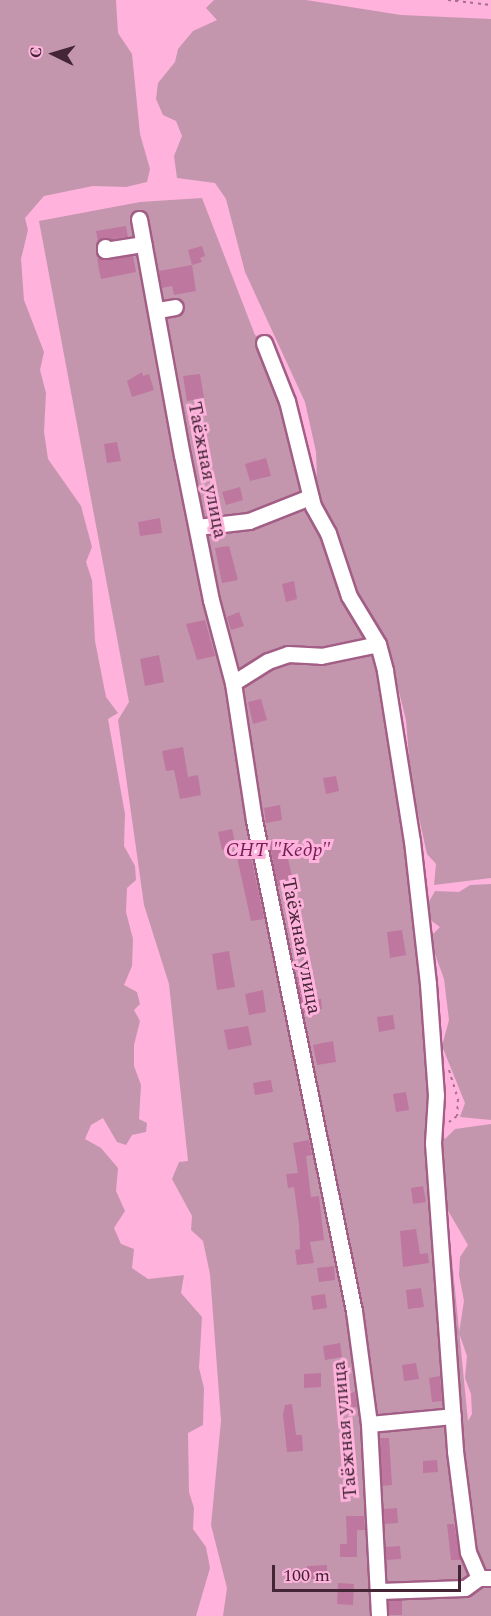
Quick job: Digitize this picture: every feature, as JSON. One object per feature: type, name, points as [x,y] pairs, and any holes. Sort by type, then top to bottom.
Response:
[{"type":"street","name":"Таёжная улица","points":[[139,219],[158,310],[197,527],[233,683],[256,830],[342,1243],[369,1424],[378,1616]]},
{"type":"street","points":[[105,247],[105,250],[144,244]]},
{"type":"street","points":[[158,310],[175,307]]},
{"type":"street","points":[[264,343],[287,401],[310,497],[331,541],[349,597],[378,644],[412,841],[428,984],[435,1086],[433,1143],[453,1416],[468,1552],[485,1578],[465,1588],[378,1591]]},
{"type":"street","points":[[197,527],[249,521],[310,497]]},
{"type":"street","points":[[233,683],[268,661],[288,654],[321,656],[378,644]]},
{"type":"street","points":[[369,1424],[453,1416]]},
{"type":"path","points":[[448,0],[491,5]]},
{"type":"green space","points":[[0,0],[116,0],[118,33],[132,54],[140,134],[150,169],[147,182],[126,187],[93,186],[44,196],[25,218],[28,230],[21,259],[24,300],[44,352],[40,370],[46,393],[44,432],[48,459],[81,506],[92,547],[86,562],[92,580],[95,641],[106,697],[118,713],[108,719],[125,814],[124,846],[135,866],[136,880],[127,888],[126,912],[133,939],[132,966],[124,985],[137,992],[140,1004],[134,1010],[140,1021],[134,1045],[134,1066],[141,1085],[139,1119],[147,1123],[146,1132],[132,1135],[126,1145],[117,1142],[103,1118],[91,1125],[85,1139],[101,1148],[118,1168],[116,1191],[125,1211],[114,1228],[121,1244],[134,1249],[132,1268],[148,1279],[184,1275],[181,1293],[202,1317],[199,1368],[204,1388],[203,1425],[188,1433],[189,1492],[194,1508],[193,1529],[206,1547],[210,1568],[196,1616],[0,1616]]},
{"type":"green space","name":"СНТ \"Кедр\"","points":[[214,0],[306,0],[401,15],[491,19],[491,878],[434,885],[436,864],[427,854],[411,782],[406,720],[386,640],[430,937],[440,927],[429,919],[427,905],[435,891],[459,892],[470,885],[491,884],[491,1120],[460,1117],[465,1103],[442,1046],[449,1020],[444,979],[431,943],[437,992],[441,1133],[445,1139],[455,1129],[491,1124],[491,1616],[223,1616],[227,1588],[211,1525],[221,1421],[210,1274],[203,1241],[191,1230],[192,1216],[172,1179],[179,1162],[188,1161],[169,984],[144,905],[118,720],[129,702],[39,221],[140,202],[202,198],[255,335],[274,343],[317,476],[316,452],[305,402],[245,272],[226,199],[215,183],[177,178],[174,156],[182,136],[176,121],[163,115],[156,99],[158,83],[175,62],[178,49],[193,31],[217,20],[206,8]],"holes":[[[447,1209],[468,1245],[460,1257],[459,1275],[464,1301],[459,1332]],[[459,1334],[467,1356],[465,1378],[471,1394],[472,1414],[468,1421]]]},
{"type":"building","points":[[126,226],[128,237],[98,241],[96,231]]},
{"type":"building","points":[[202,246],[205,256],[200,258],[202,262],[192,265],[188,250]]},
{"type":"building","points":[[133,256],[136,272],[101,279],[97,259]]},
{"type":"building","points":[[192,265],[196,291],[174,295],[172,286],[162,288],[159,271]]},
{"type":"building","points":[[142,372],[143,376],[149,374],[154,390],[132,397],[127,381]]},
{"type":"building","points":[[200,374],[204,398],[187,401],[183,376]]},
{"type":"building","points":[[117,442],[121,461],[107,463],[104,444]]},
{"type":"building","points":[[266,458],[271,476],[250,481],[245,464]]},
{"type":"building","points":[[240,487],[243,500],[226,505],[222,492]]},
{"type":"building","points":[[160,518],[162,533],[140,536],[138,522]]},
{"type":"building","points":[[229,546],[238,580],[222,583],[215,548]]},
{"type":"building","points":[[294,581],[297,599],[286,602],[282,584]]},
{"type":"building","points":[[239,612],[244,626],[231,630],[227,617]]},
{"type":"building","points":[[205,620],[215,656],[197,660],[186,624]]},
{"type":"building","points":[[159,655],[164,682],[145,686],[140,659]]},
{"type":"building","points":[[261,699],[267,720],[253,724],[248,702]]},
{"type":"building","points":[[183,747],[188,777],[198,775],[201,795],[180,799],[174,770],[166,771],[162,751]]},
{"type":"building","points":[[336,776],[339,791],[326,794],[323,778]]},
{"type":"building","points":[[280,805],[282,820],[266,823],[264,808]]},
{"type":"building","points":[[232,829],[236,847],[222,850],[218,832]]},
{"type":"building","points":[[283,839],[294,884],[278,886],[269,842]]},
{"type":"building","points":[[250,851],[264,919],[251,921],[236,853]]},
{"type":"building","points":[[302,928],[305,944],[293,946],[290,930]]},
{"type":"building","points":[[402,930],[406,955],[390,958],[387,932]]},
{"type":"building","points":[[229,951],[235,987],[217,990],[212,954]]},
{"type":"building","points":[[307,975],[312,1000],[321,999],[322,1009],[303,1013],[297,977]]},
{"type":"building","points":[[263,990],[266,1012],[249,1015],[245,994]]},
{"type":"building","points":[[393,1015],[395,1029],[379,1032],[377,1017]]},
{"type":"building","points":[[248,1026],[252,1045],[228,1050],[224,1030]]},
{"type":"building","points":[[333,1041],[336,1062],[317,1065],[313,1045]]},
{"type":"building","points":[[271,1080],[273,1092],[255,1095],[253,1083]]},
{"type":"building","points":[[406,1092],[409,1110],[396,1112],[393,1094]]},
{"type":"building","points":[[309,1140],[312,1155],[306,1156],[311,1197],[319,1196],[324,1240],[310,1242],[314,1263],[297,1265],[295,1250],[300,1249],[299,1225],[294,1187],[288,1188],[286,1174],[298,1173],[293,1143]]},
{"type":"building","points":[[423,1186],[426,1202],[413,1204],[411,1188]]},
{"type":"building","points":[[416,1229],[420,1254],[428,1253],[429,1263],[403,1267],[400,1231]]},
{"type":"building","points":[[334,1266],[335,1280],[319,1282],[317,1268]]},
{"type":"building","points":[[421,1288],[424,1307],[408,1309],[406,1290]]},
{"type":"building","points":[[325,1294],[327,1308],[313,1310],[311,1296]]},
{"type":"building","points":[[340,1343],[342,1357],[325,1360],[323,1346]]},
{"type":"building","points":[[416,1363],[419,1379],[404,1381],[402,1365]]},
{"type":"building","points":[[321,1373],[321,1387],[304,1388],[304,1374]]},
{"type":"building","points":[[440,1376],[442,1401],[432,1402],[429,1378]]},
{"type":"building","points":[[355,1392],[357,1407],[344,1409],[341,1394]]},
{"type":"building","points":[[292,1404],[296,1435],[302,1435],[303,1451],[287,1452],[283,1415],[285,1405]]},
{"type":"building","points":[[380,1438],[389,1438],[392,1485],[382,1486]]},
{"type":"building","points":[[437,1460],[438,1472],[423,1473],[423,1461]]},
{"type":"building","points":[[397,1508],[398,1523],[384,1524],[384,1509]]},
{"type":"building","points":[[346,1516],[364,1516],[365,1530],[357,1530],[357,1557],[340,1557],[340,1544],[347,1544]]},
{"type":"building","points":[[447,1524],[454,1524],[461,1560],[451,1560]]},
{"type":"building","points":[[400,1546],[401,1559],[386,1560],[385,1547]]},
{"type":"building","points":[[327,1565],[327,1579],[308,1579],[307,1566]]},
{"type":"building","points":[[338,1583],[354,1584],[353,1605],[337,1604]]},
{"type":"building","points":[[389,1600],[402,1600],[402,1615],[389,1615]]}]
